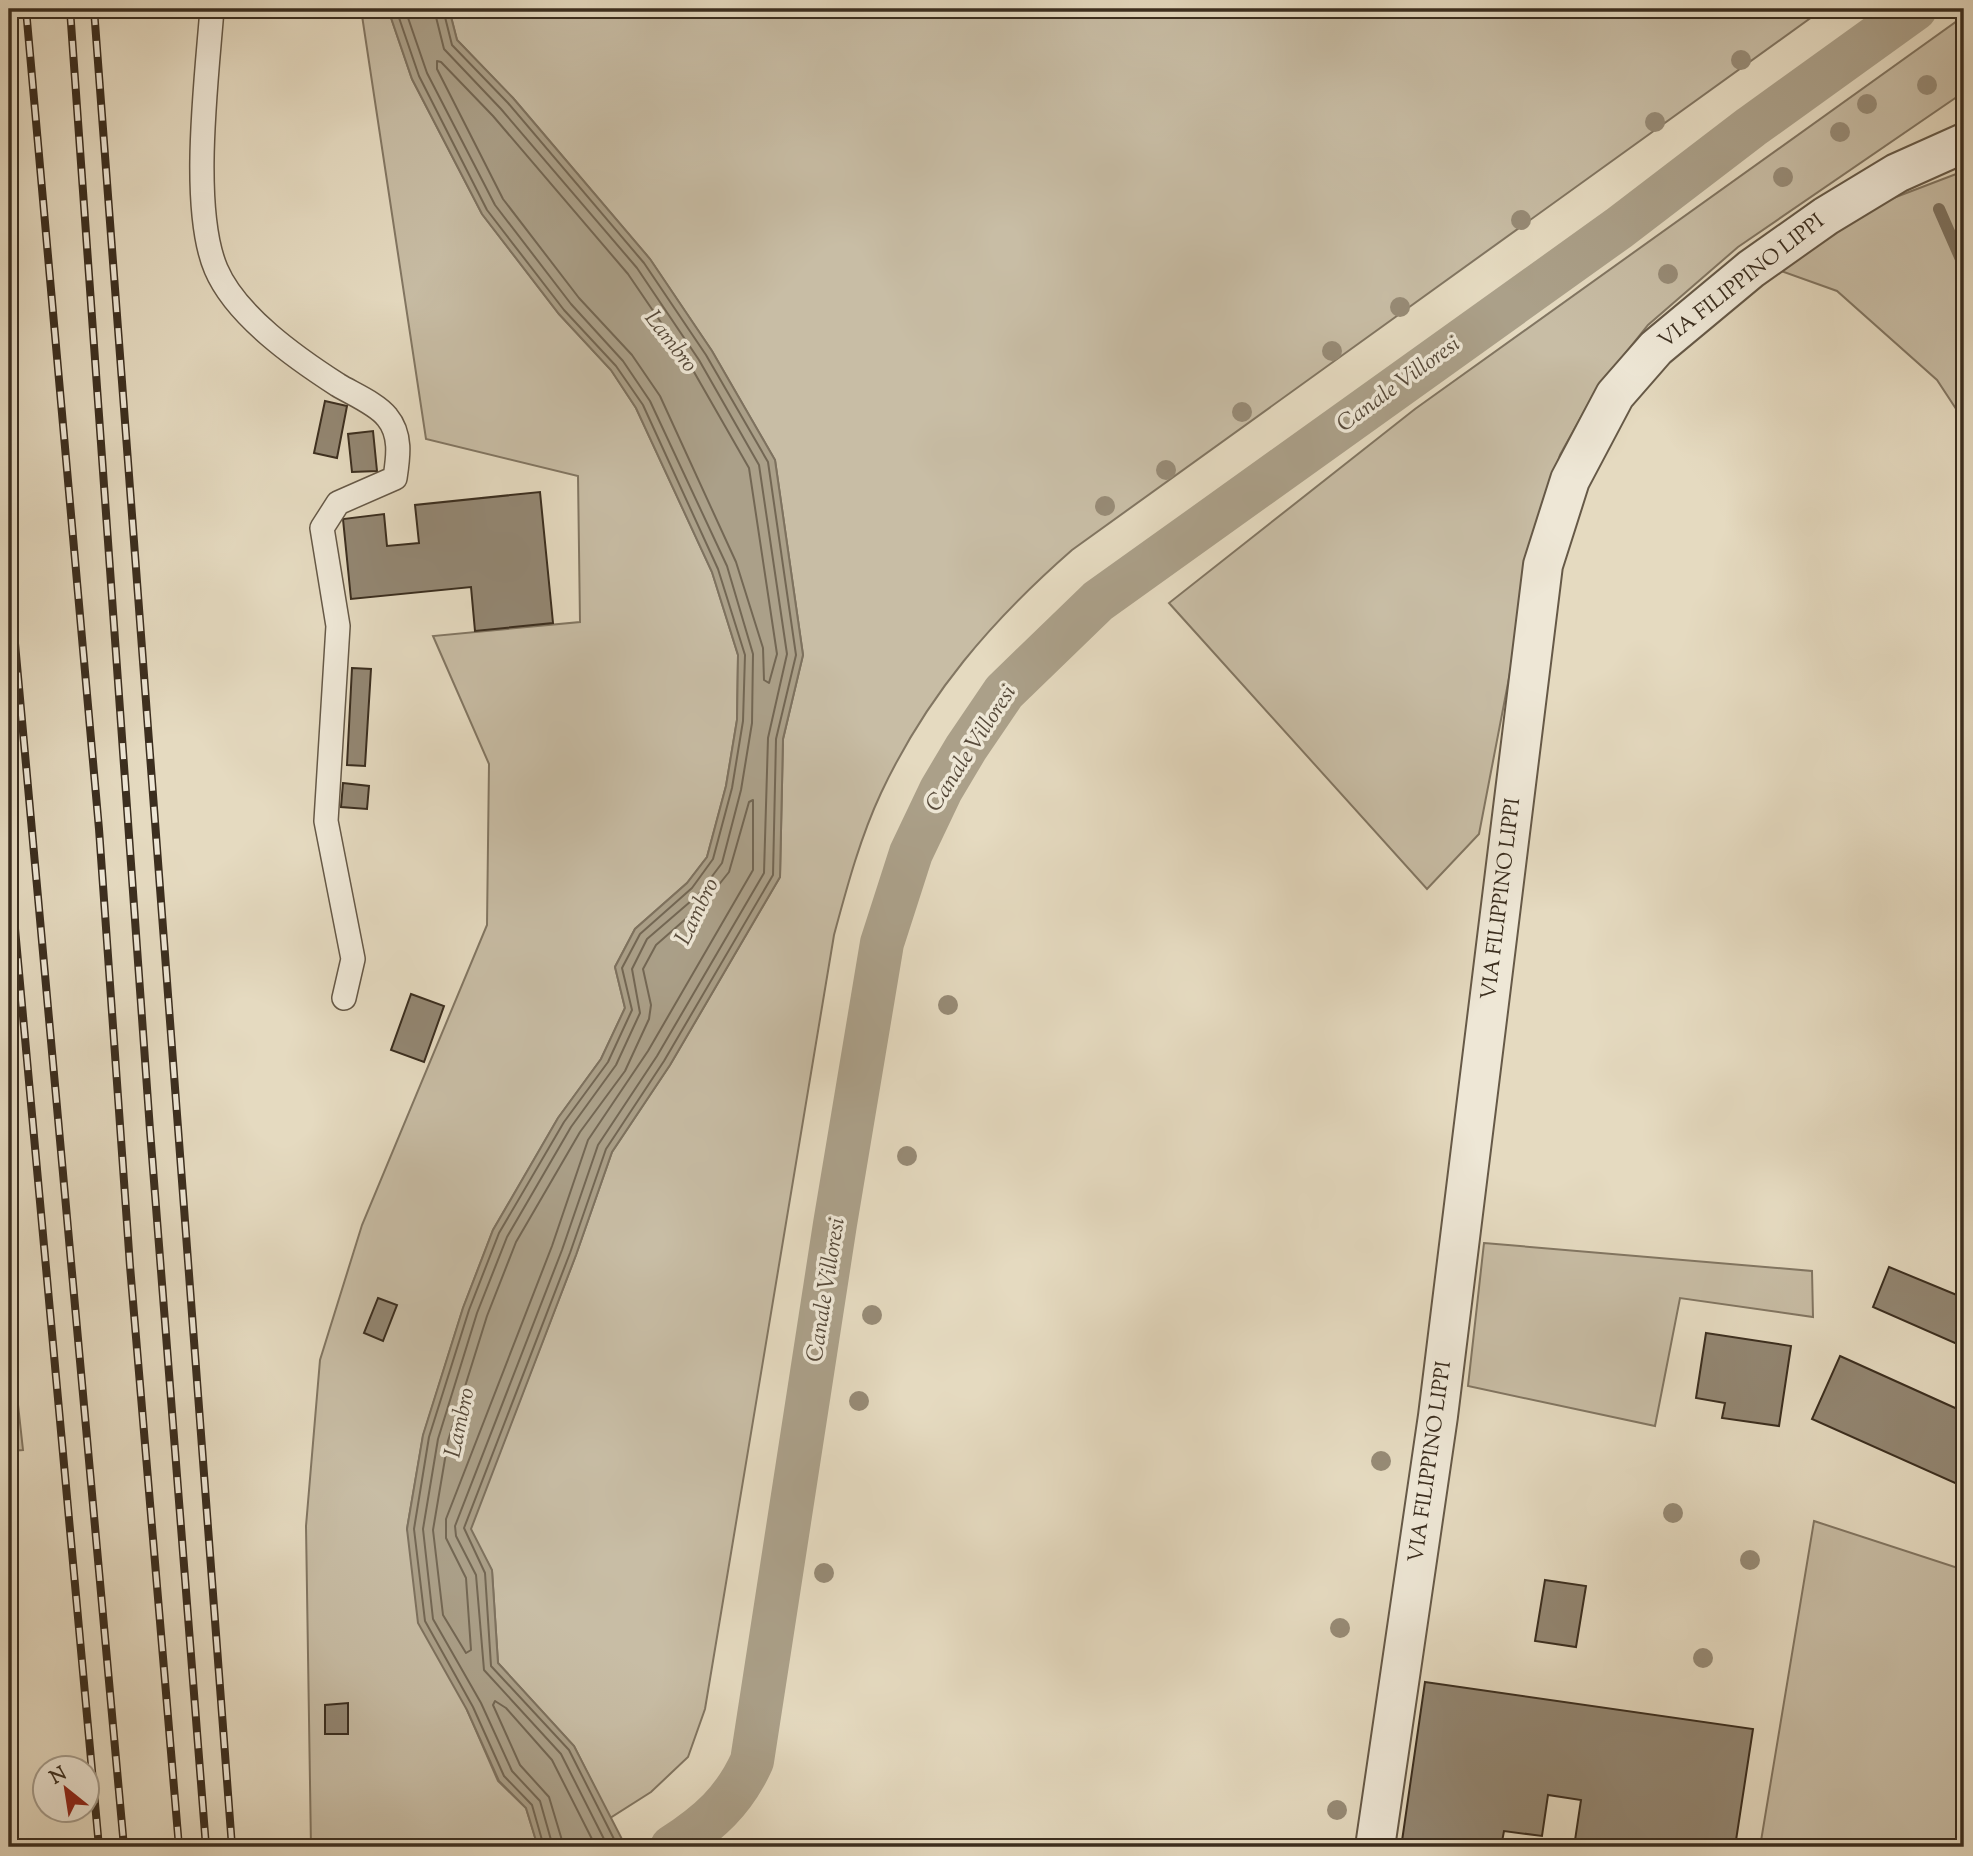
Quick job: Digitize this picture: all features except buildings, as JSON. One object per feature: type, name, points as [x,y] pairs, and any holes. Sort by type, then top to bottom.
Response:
[{"type":"street","name":"VIA FILIPPINO LIPPI","points":[[1375,1847],[1438,1416],[1543,565],[1570,480],[1615,395],[1656,348],[1751,269],[1826,216],[1898,173],[1964,143]]},
{"type":"lane","points":[[212,9],[203,139],[205,229],[216,269],[234,296],[287,352],[387,417],[400,449],[395,478],[338,503],[322,528],[338,625],[326,821],[354,959],[344,998]]},
{"type":"shaded area","points":[[361,9],[388,9],[412,79],[482,214],[559,314],[611,370],[636,408],[712,572],[738,655],[737,720],[726,786],[707,857],[687,883],[635,929],[615,967],[625,1008],[601,1059],[558,1118],[493,1230],[463,1308],[423,1436],[407,1529],[467,1710],[498,1781],[526,1808],[538,1847],[311,1847],[306,1526],[320,1360],[362,1225],[487,925],[489,764],[433,636],[580,622],[578,476],[426,439]]},
{"type":"shaded area","points":[[449,9],[1823,9],[1072,550],[989,632],[964,661],[919,724],[873,810],[854,863],[834,935],[705,1709],[688,1757],[651,1792],[610,1818],[574,1746],[498,1663],[492,1571],[470,1529],[576,1255],[612,1152],[670,1065],[780,877],[783,739],[803,655],[775,460],[712,351],[650,259],[513,98],[457,40]]},
{"type":"shaded area","points":[[1964,16],[1964,92],[1738,247],[1648,325],[1596,390],[1560,455],[1538,527],[1479,834],[1427,889],[1169,603],[1415,409]]},
{"type":"shaded area","points":[[1964,171],[1964,421],[1937,380],[1837,291],[1781,271],[1875,205]]},
{"type":"shaded area","points":[[1484,1243],[1812,1271],[1813,1317],[1680,1298],[1655,1426],[1468,1386]]},
{"type":"shaded area","points":[[9,1323],[23,1450],[9,1451]]},
{"type":"shaded area","points":[[1814,1521],[1964,1570],[1964,1847],[1760,1847]]},
{"type":"water","name":"Lambro","points":[[388,9],[449,9],[457,40],[513,98],[650,259],[712,351],[775,460],[803,655],[783,739],[780,877],[670,1065],[612,1152],[576,1255],[471,1529],[492,1570],[498,1663],[574,1746],[626,1847],[538,1847],[526,1808],[499,1781],[467,1710],[418,1623],[407,1529],[423,1435],[463,1308],[493,1230],[558,1118],[601,1059],[625,1008],[615,967],[635,929],[687,883],[707,857],[726,786],[737,720],[738,655],[712,572],[636,408],[611,370],[559,314],[482,214],[412,79]]},
{"type":"waterway","name":"Canale Villoresi","points":[[672,1847],[719,1810],[737,1788],[752,1761],[835,1224],[882,943],[911,853],[941,790],[966,748],[1004,692],[1098,601],[1619,228],[1751,127],[1915,9]]},
{"type":"waterway","points":[[1939,209],[1964,266]]},
{"type":"railway","points":[[26,9],[99,829],[130,1266],[179,1847]]},
{"type":"railway","points":[[70,9],[150,1130],[206,1847]]},
{"type":"railway","points":[[94,9],[232,1847]]},
{"type":"railway","points":[[9,577],[124,1847]]},
{"type":"railway","points":[[9,863],[99,1847]]}]
